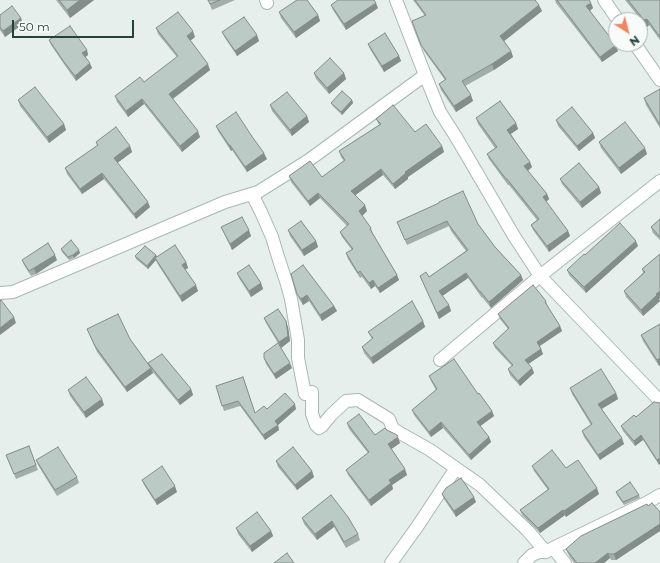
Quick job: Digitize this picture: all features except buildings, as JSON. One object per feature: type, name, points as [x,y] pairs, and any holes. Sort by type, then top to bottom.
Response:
[{"type":"street","points":[[396,0],[440,112],[514,236],[540,276],[660,401]]},
{"type":"street","points":[[604,0],[612,12]]},
{"type":"street","points":[[641,52],[660,80]]},
{"type":"street","points":[[0,293],[13,292],[225,202],[258,192],[308,160],[425,75]]},
{"type":"street","points":[[440,360],[540,276],[660,181]]},
{"type":"street","points":[[252,194],[272,237],[291,299],[298,340],[298,358],[305,394],[312,392],[312,414],[316,425],[319,428],[322,426],[346,401],[358,400],[389,420],[393,429],[430,450],[480,485],[528,531],[565,563]]},
{"type":"street","points":[[391,563],[456,468]]},
{"type":"street","points":[[524,563],[532,555],[549,550],[660,495]]}]
